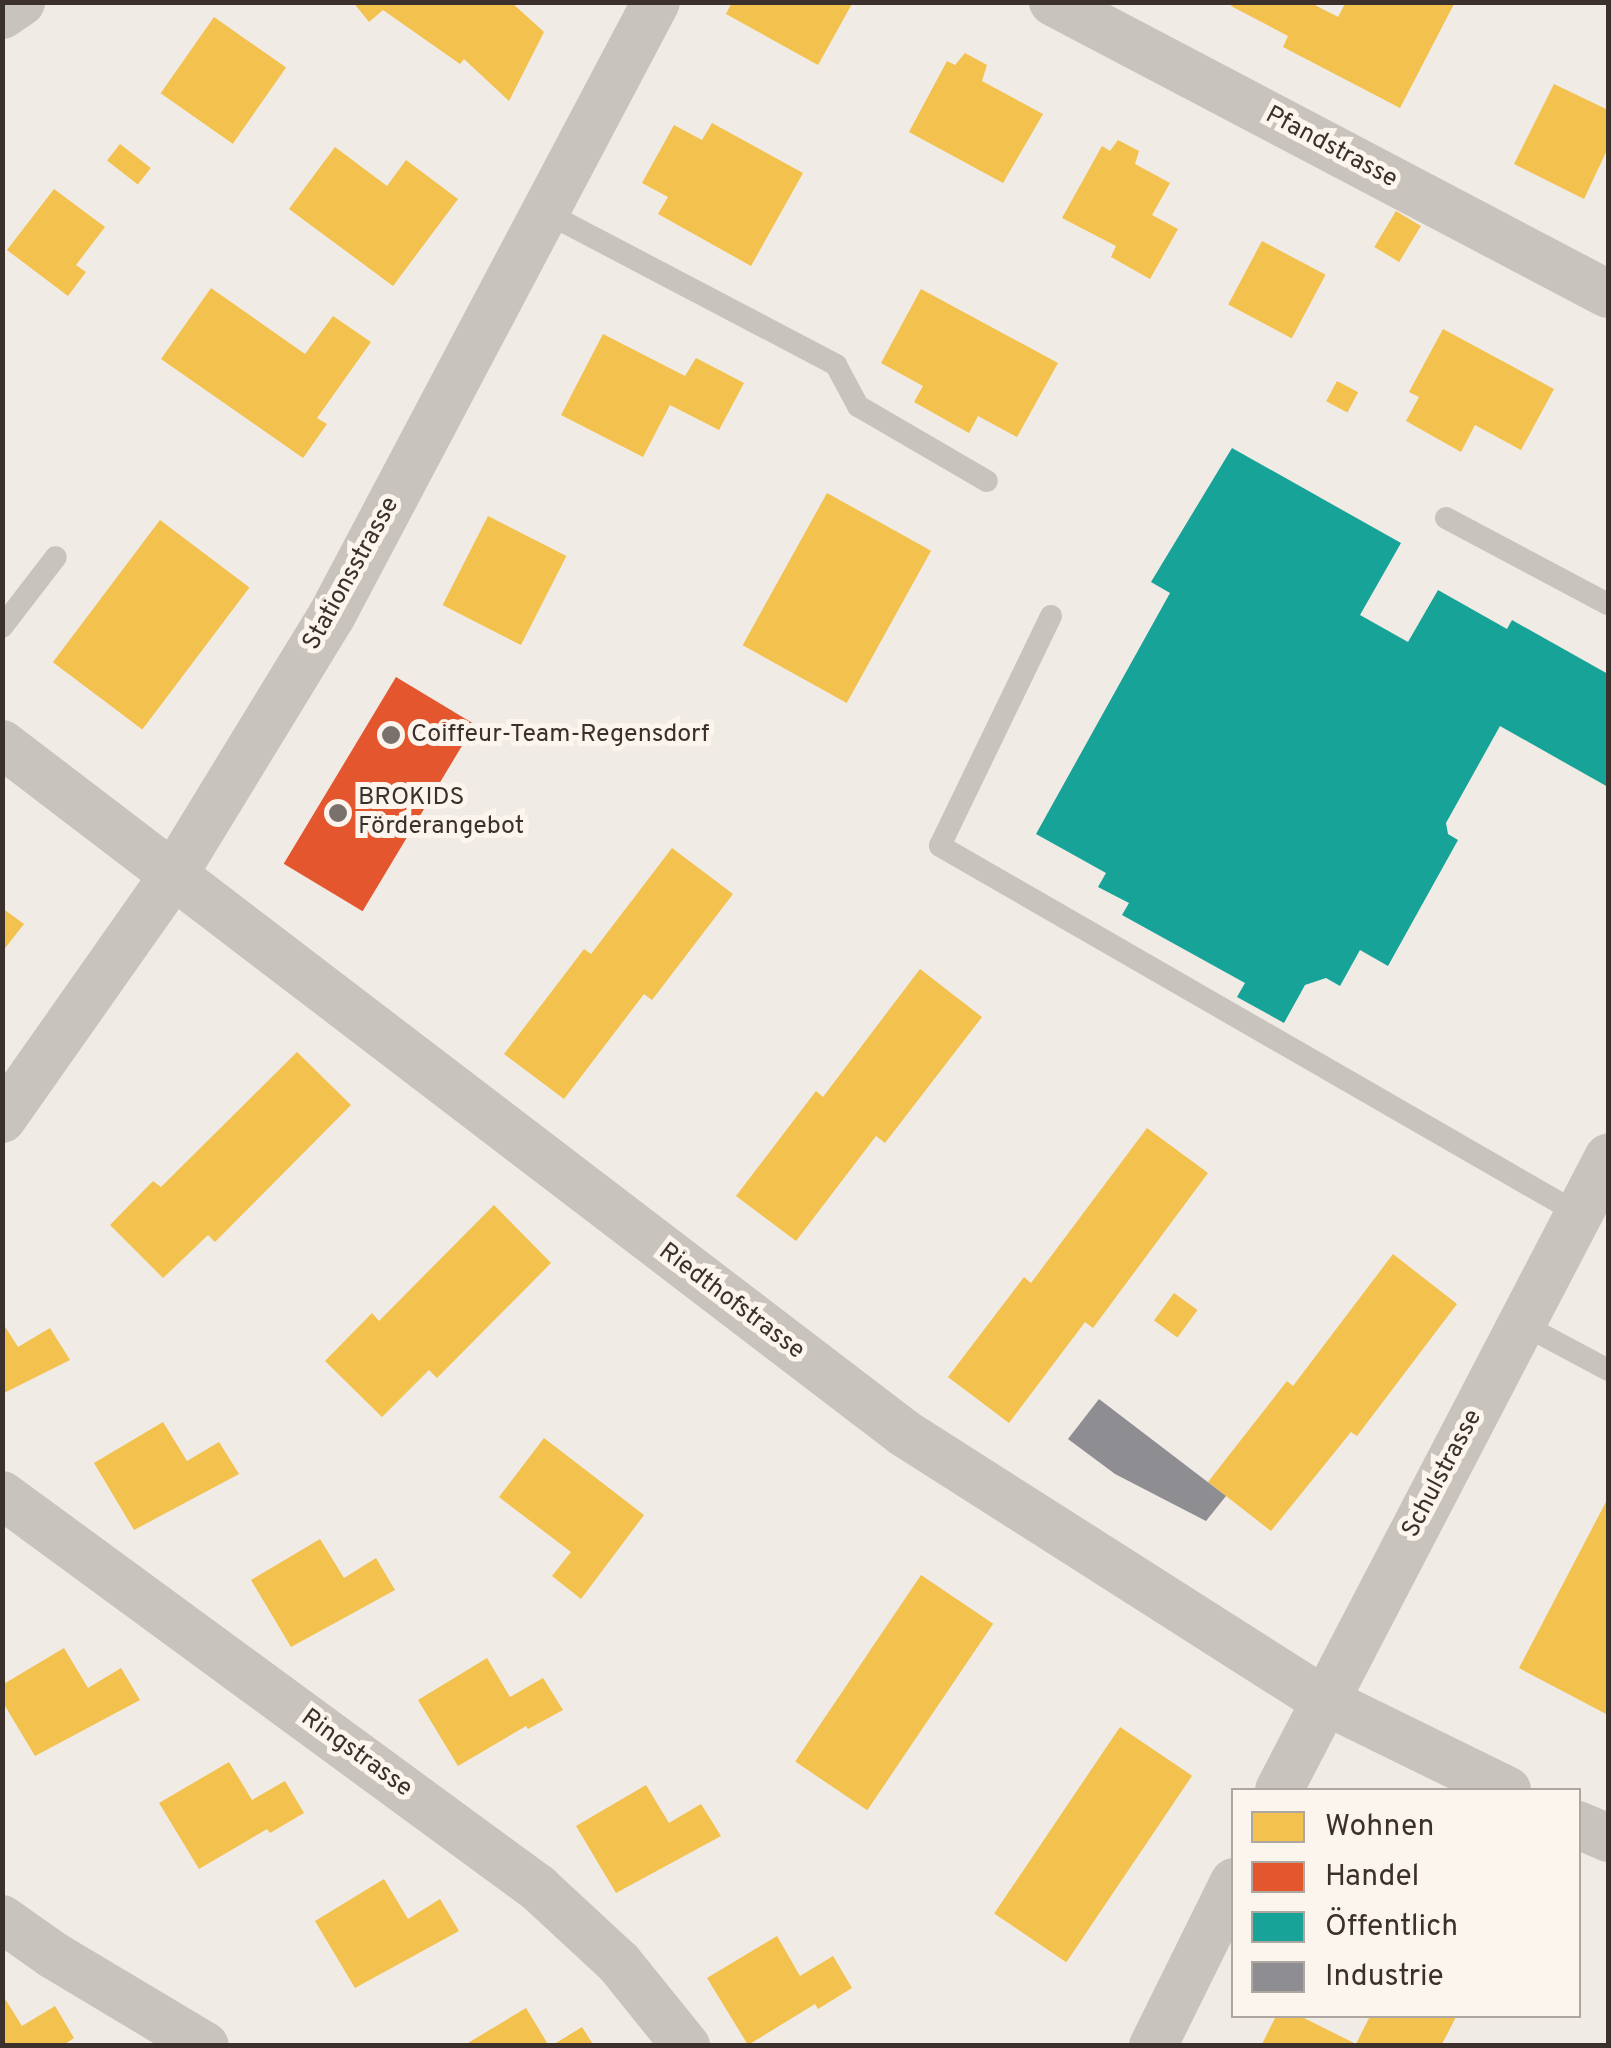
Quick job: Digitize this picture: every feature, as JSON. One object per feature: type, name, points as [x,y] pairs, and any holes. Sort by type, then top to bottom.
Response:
[{"type":"street","points":[[2,15],[21,2]]},
{"type":"street","name":"Stationsstrasse","points":[[2,1119],[172,877],[332,614],[656,2]]},
{"type":"street","name":"Pfandstrasse","points":[[1053,2],[1608,294]]},
{"type":"street","name":"Riedthofstrasse","points":[[2,744],[904,1433],[1323,1700],[1502,1788]]},
{"type":"street","name":"Schulstrasse","points":[[1280,1788],[1608,1158]]},
{"type":"street","name":"Ringstrasse","points":[[2,1494],[538,1888],[618,1963],[682,2044]]},
{"type":"street","points":[[1581,1825],[1608,1838]]},
{"type":"street","points":[[1153,2046],[1231,1888]]},
{"type":"street","points":[[2,1919],[52,1955],[205,2046]]},
{"type":"lane","points":[[545,212],[836,366],[858,406],[986,481]]},
{"type":"lane","points":[[1446,518],[1608,604]]},
{"type":"lane","points":[[2,627],[56,557]]},
{"type":"lane","points":[[1051,616],[940,846],[1579,1214]]},
{"type":"lane","points":[[1522,1324],[1608,1370]]},
{"type":"building: Wohnen","points":[[353,2],[511,2],[544,32],[509,101],[464,59],[460,64],[383,10],[369,22]]},
{"type":"building: Wohnen","points":[[732,2],[853,2],[818,65],[726,14]]},
{"type":"building: Wohnen","points":[[1233,2],[1309,2],[1338,17],[1346,2],[1454,4],[1400,108],[1283,47],[1288,36],[1231,6]]},
{"type":"building: Wohnen","points":[[214,17],[286,67],[233,144],[161,93]]},
{"type":"building: Wohnen","points":[[965,53],[987,65],[982,81],[1043,114],[1003,183],[909,132],[947,61],[955,65]]},
{"type":"building: Wohnen","points":[[1554,84],[1608,110],[1608,148],[1584,199],[1514,164]]},
{"type":"building: Wohnen","points":[[712,123],[803,173],[751,266],[658,214],[668,197],[642,183],[674,125],[702,140]]},
{"type":"building: Wohnen","points":[[1118,140],[1139,151],[1135,164],[1170,183],[1152,215],[1178,229],[1150,279],[1111,257],[1116,246],[1062,218],[1102,146],[1110,151]]},
{"type":"building: Wohnen","points":[[120,144],[151,168],[138,185],[107,161]]},
{"type":"building: Wohnen","points":[[335,147],[387,186],[406,160],[458,199],[393,286],[289,209]]},
{"type":"building: Wohnen","points":[[54,189],[105,227],[76,265],[86,272],[68,296],[7,250]]},
{"type":"building: Wohnen","points":[[1396,211],[1421,226],[1399,262],[1374,247]]},
{"type":"building: Wohnen","points":[[1262,241],[1326,275],[1292,338],[1228,305]]},
{"type":"building: Wohnen","points":[[211,288],[305,354],[333,316],[371,342],[317,418],[327,424],[303,458],[161,359]]},
{"type":"building: Wohnen","points":[[921,289],[1058,363],[1017,437],[978,416],[969,433],[914,402],[923,386],[881,363]]},
{"type":"building: Wohnen","points":[[1443,329],[1554,389],[1521,450],[1475,425],[1461,452],[1406,421],[1419,397],[1409,392]]},
{"type":"building: Wohnen","points":[[603,334],[685,376],[696,358],[744,383],[719,430],[670,405],[643,457],[561,415]]},
{"type":"building: Wohnen","points":[[1337,381],[1358,392],[1347,413],[1326,401]]},
{"type":"building: Wohnen","points":[[827,493],[931,551],[847,703],[743,645]]},
{"type":"building: Wohnen","points":[[488,516],[566,556],[521,645],[443,605]]},
{"type":"building: Wohnen","points":[[160,520],[249,587],[142,730],[53,662]]},
{"type":"building: Wohnen","points":[[672,848],[733,894],[652,1000],[644,994],[564,1099],[504,1054],[584,949],[591,954]]},
{"type":"building: Wohnen","points":[[2,908],[24,924],[2,952]]},
{"type":"building: Wohnen","points":[[920,969],[982,1017],[885,1143],[876,1136],[796,1241],[736,1196],[816,1091],[823,1097]]},
{"type":"building: Wohnen","points":[[297,1052],[351,1105],[215,1242],[208,1235],[163,1278],[110,1225],[153,1181],[161,1187]]},
{"type":"building: Wohnen","points":[[1147,1128],[1208,1173],[1093,1328],[1085,1322],[1009,1423],[948,1377],[1024,1277],[1031,1283]]},
{"type":"building: Wohnen","points":[[494,1205],[551,1263],[437,1378],[429,1370],[382,1417],[325,1361],[372,1313],[379,1321]]},
{"type":"building: Wohnen","points":[[1393,1254],[1457,1304],[1357,1436],[1351,1432],[1271,1531],[1208,1482],[1287,1381],[1293,1386]]},
{"type":"building: Wohnen","points":[[1174,1293],[1197,1310],[1177,1338],[1154,1321]]},
{"type":"building: Wohnen","points":[[2,1322],[18,1347],[50,1328],[70,1360],[2,1394]]},
{"type":"building: Wohnen","points":[[163,1422],[187,1461],[219,1442],[239,1474],[134,1530],[94,1463]]},
{"type":"building: Wohnen","points":[[544,1438],[644,1515],[581,1599],[552,1576],[571,1552],[499,1497]]},
{"type":"building: Wohnen","points":[[1608,1498],[1608,1715],[1519,1668]]},
{"type":"building: Wohnen","points":[[320,1539],[344,1578],[376,1558],[395,1590],[291,1647],[251,1580]]},
{"type":"building: Wohnen","points":[[921,1575],[993,1624],[867,1810],[795,1762]]},
{"type":"building: Wohnen","points":[[64,1648],[88,1688],[121,1668],[140,1700],[35,1756],[2,1701],[2,1685]]},
{"type":"building: Wohnen","points":[[487,1658],[510,1697],[543,1678],[563,1710],[528,1729],[526,1726],[458,1766],[418,1700]]},
{"type":"building: Wohnen","points":[[1120,1727],[1192,1776],[1066,1962],[994,1914]]},
{"type":"building: Wohnen","points":[[229,1762],[252,1800],[285,1781],[304,1813],[270,1833],[267,1829],[199,1869],[159,1803]]},
{"type":"building: Wohnen","points":[[646,1785],[669,1823],[701,1804],[721,1836],[616,1893],[576,1826]]},
{"type":"building: Wohnen","points":[[384,1879],[408,1919],[440,1899],[459,1931],[355,1988],[315,1921]]},
{"type":"building: Wohnen","points":[[777,1936],[800,1976],[833,1956],[852,1988],[818,2009],[815,2004],[748,2045],[707,1978]]},
{"type":"building: Wohnen","points":[[2,1994],[22,2026],[55,2006],[74,2038],[62,2046],[2,2046]]},
{"type":"building: Wohnen","points":[[526,2008],[549,2046],[463,2046]]},
{"type":"building: Wohnen","points":[[1275,2018],[1304,2018],[1356,2044],[1369,2018],[1455,2018],[1441,2046],[1261,2046]]},
{"type":"building: Wohnen","points":[[582,2027],[594,2046],[551,2046]]},
{"type":"building: Handel","points":[[396,677],[475,724],[363,911],[284,864]]},
{"type":"building: Öffentlich","points":[[1232,448],[1401,543],[1360,615],[1408,642],[1438,590],[1507,629],[1512,620],[1608,674],[1608,787],[1500,726],[1446,823],[1448,834],[1458,840],[1388,966],[1360,950],[1340,986],[1326,978],[1305,985],[1284,1023],[1237,997],[1245,983],[1122,915],[1129,903],[1098,887],[1106,873],[1036,834],[1170,593],[1151,582]]},
{"type":"building: Industrie","points":[[1099,1399],[1226,1496],[1206,1521],[1115,1474],[1068,1439]]},
{"type":"place","name":"Coiffeur-Team-Regensdorf","points":[[391,735]]},
{"type":"place","name":"BROKIDS Förderangebot","points":[[338,813]]}]
